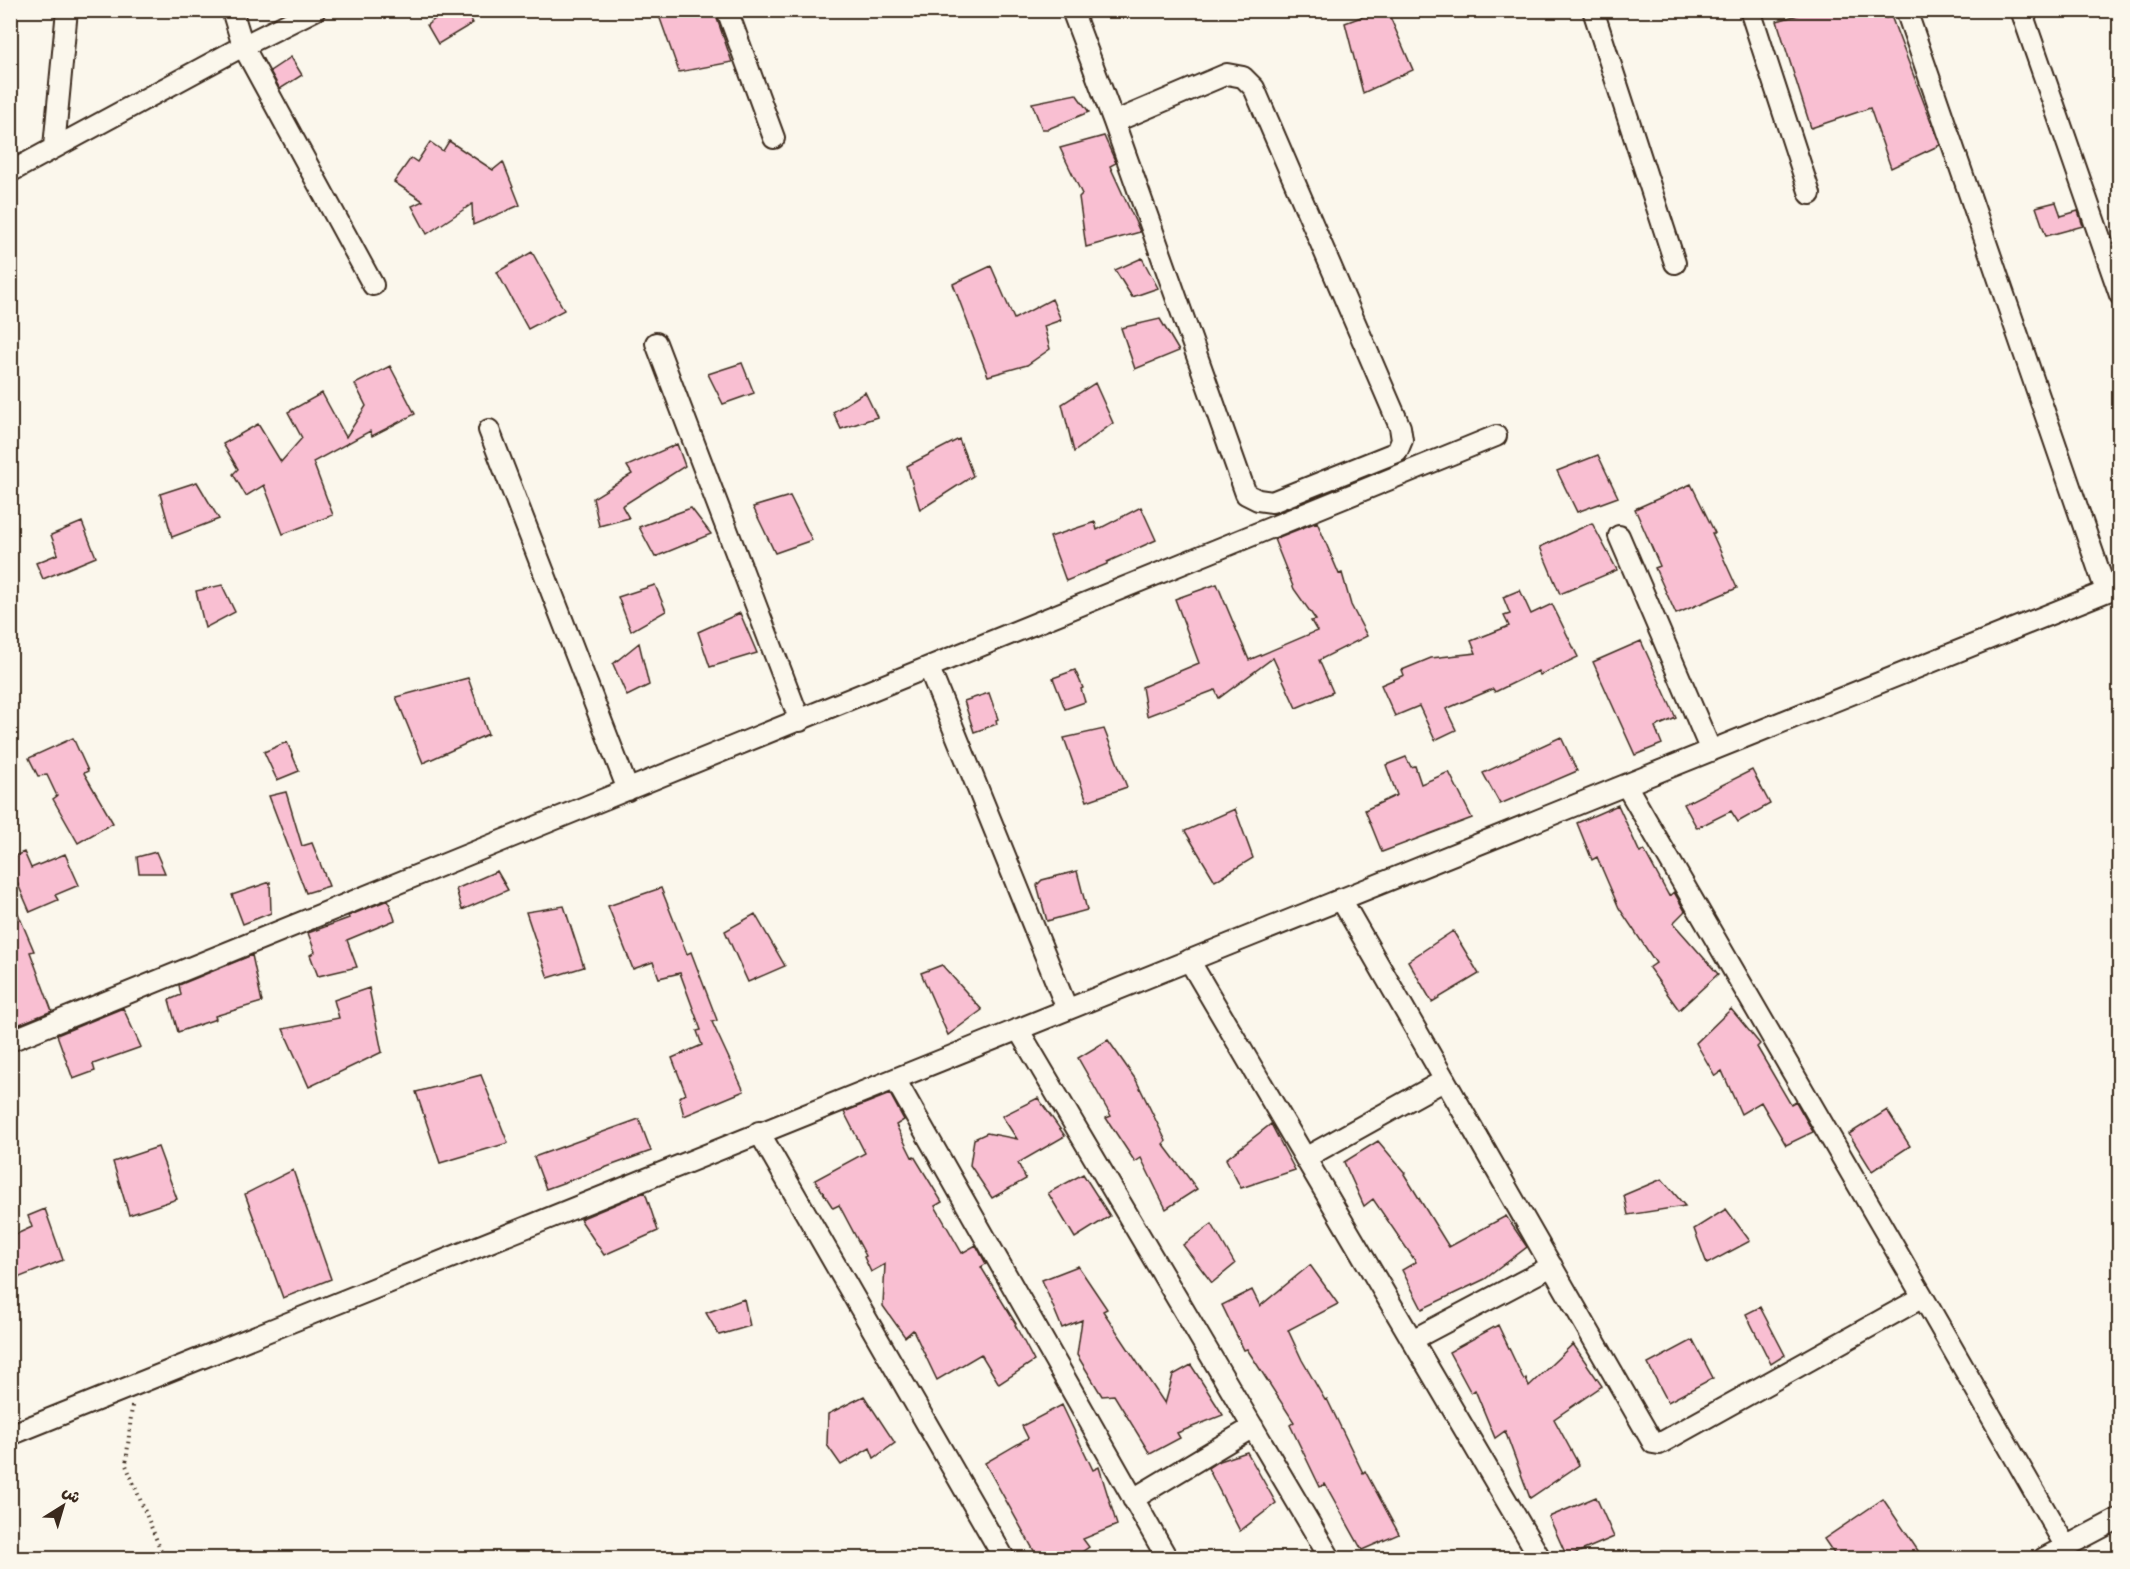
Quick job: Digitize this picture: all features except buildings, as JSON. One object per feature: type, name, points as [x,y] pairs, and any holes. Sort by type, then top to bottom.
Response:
[{"type":"street","points":[[54,147],[67,10]]},
{"type":"street","points":[[232,10],[243,46],[373,285]]},
{"type":"street","points":[[10,172],[243,46],[315,10]]},
{"type":"street","points":[[727,10],[774,138]]},
{"type":"street","points":[[1593,10],[1675,263]]},
{"type":"street","points":[[1750,10],[1810,194]]},
{"type":"street","points":[[10,1435],[2113,588],[1906,10]]},
{"type":"street","points":[[2021,10],[2120,295]]},
{"type":"street","points":[[1074,11],[1246,494],[1258,500],[1272,501],[1398,452],[1402,440],[1400,427],[1254,88],[1243,77],[1227,74],[1114,122]]},
{"type":"street","points":[[656,343],[800,721]]},
{"type":"street","points":[[489,430],[628,790]]},
{"type":"street","points":[[10,1041],[929,669],[1496,436]]},
{"type":"street","points":[[1619,536],[1711,751]]},
{"type":"street","points":[[929,669],[1067,1009]]},
{"type":"street","points":[[1626,785],[1923,1297],[2052,1555],[2120,1518]]},
{"type":"street","points":[[1341,899],[1651,1440],[1659,1444],[1923,1297]]},
{"type":"street","points":[[1189,960],[1540,1558]]},
{"type":"street","points":[[1018,1029],[1330,1558]]},
{"type":"street","points":[[895,1079],[1167,1558]]},
{"type":"street","points":[[1305,1158],[1445,1080]]},
{"type":"street","points":[[759,1132],[1004,1558]]},
{"type":"street","points":[[1412,1340],[1552,1266]]},
{"type":"street","points":[[1133,1499],[1253,1427]]},
{"type":"path","points":[[134,1385],[126,1465],[164,1558]]}]
